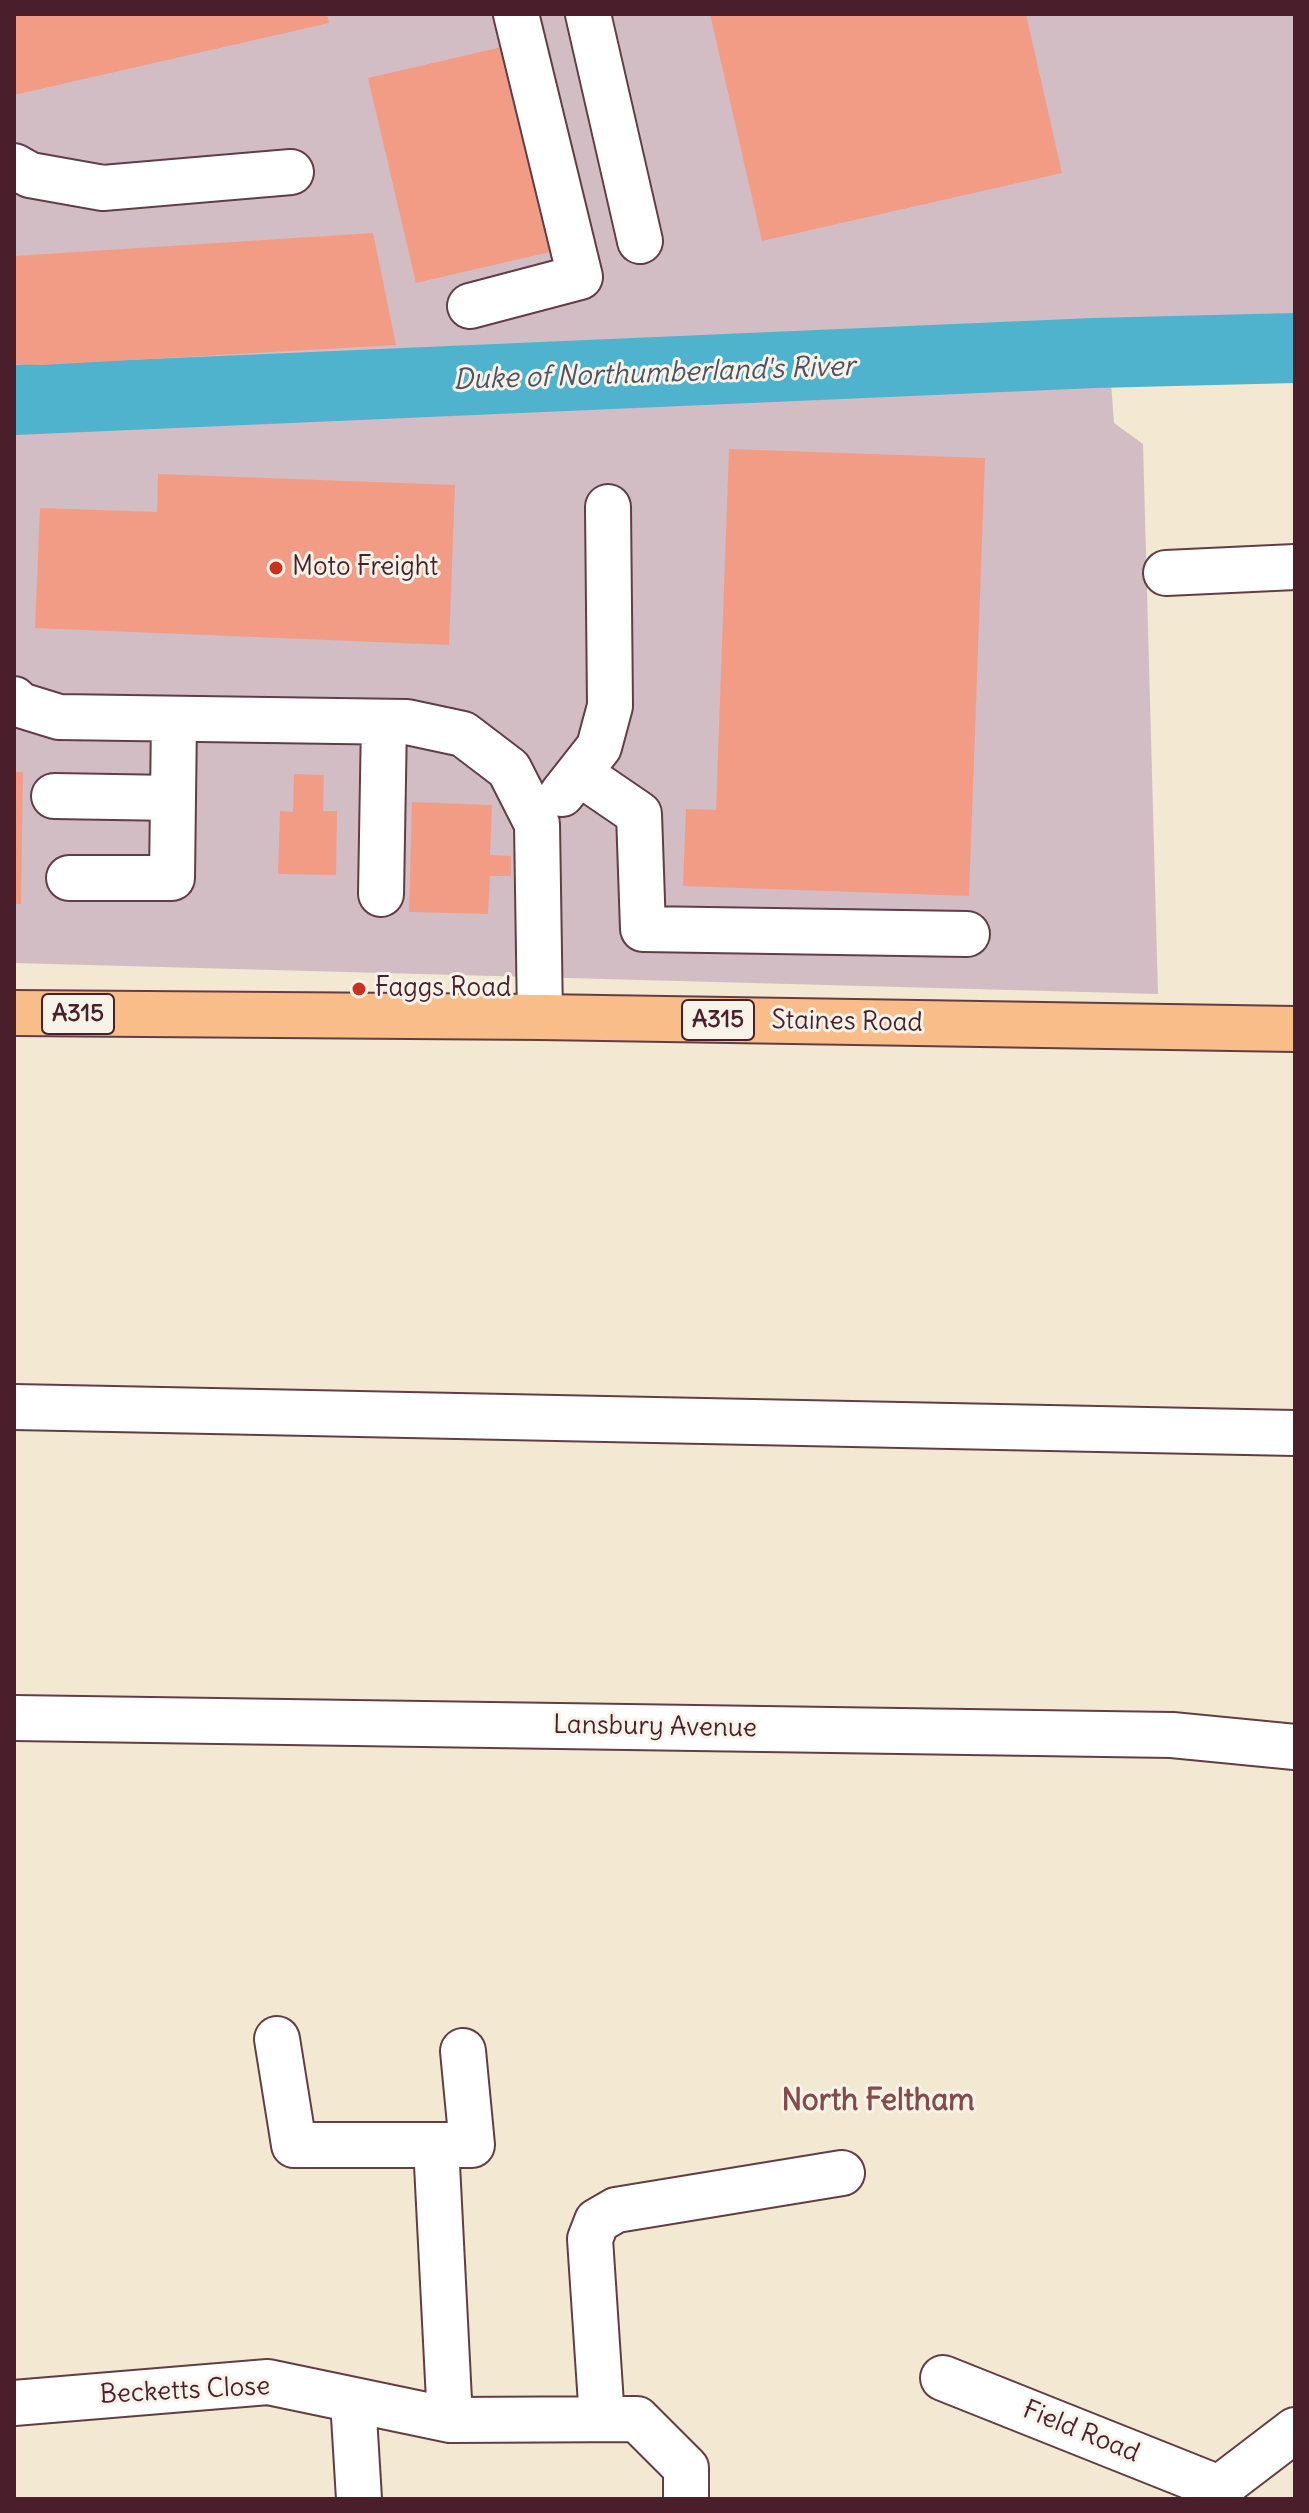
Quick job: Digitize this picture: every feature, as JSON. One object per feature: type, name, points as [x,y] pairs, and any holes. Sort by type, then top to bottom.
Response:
[{"type":"main road","name":"Staines Road","points":[[14,1013],[540,1017],[1295,1029]]},
{"type":"street","points":[[470,306],[580,277],[516,14]]},
{"type":"street","points":[[588,14],[640,241]]},
{"type":"street","points":[[14,166],[30,175],[103,188],[291,172]]},
{"type":"street","points":[[537,824],[599,747],[610,706],[608,507]]},
{"type":"street","points":[[1166,573],[1295,567]]},
{"type":"street","points":[[14,699],[20,705],[59,717],[407,722],[463,734],[509,769],[537,824],[540,1017]]},
{"type":"street","points":[[69,878],[172,878],[174,719]]},
{"type":"street","points":[[381,894],[384,722]]},
{"type":"street","points":[[579,773],[639,814],[643,929],[967,934]]},
{"type":"street","points":[[54,796],[173,798]]},
{"type":"street","points":[[14,1407],[1295,1433]]},
{"type":"street","name":"Lansbury Avenue","points":[[14,1718],[1172,1735],[1295,1747]]},
{"type":"street","points":[[277,2039],[294,2145],[472,2145],[463,2051]]},
{"type":"street","points":[[436,2145],[450,2420]]},
{"type":"street","points":[[602,2419],[590,2239],[597,2221],[616,2210],[842,2173]]},
{"type":"street","name":"Field Road","points":[[943,2378],[1060,2422],[1217,2494],[1295,2430]]},
{"type":"street","name":"Becketts Close","points":[[14,2403],[268,2382],[450,2420],[637,2419],[686,2468],[686,2499]]},
{"type":"street","points":[[353,2400],[359,2499]]},
{"type":"shaded area","points":[[14,14],[1295,14],[1295,323],[103,379],[14,379]]},
{"type":"shaded area","points":[[1111,383],[1114,423],[1143,444],[1158,994],[14,963],[14,421]]},
{"type":"building","points":[[14,14],[327,14],[329,23],[14,95]]},
{"type":"building","points":[[710,14],[1026,14],[1062,173],[762,241]]},
{"type":"building","points":[[502,47],[550,252],[416,283],[368,78]]},
{"type":"building","points":[[373,233],[396,345],[14,364],[14,256]]},
{"type":"building","points":[[729,449],[985,458],[969,896],[683,886],[686,809],[716,810]]},
{"type":"building","points":[[158,474],[455,485],[449,645],[35,628],[40,508],[157,512]]},
{"type":"building","points":[[14,772],[23,772],[21,904],[14,904]]},
{"type":"building","points":[[294,774],[324,775],[323,811],[337,811],[336,875],[278,874],[280,811],[293,812]]},
{"type":"building","points":[[412,802],[492,805],[490,855],[511,856],[511,876],[490,876],[488,914],[409,912]]},
{"type":"waterway","name":"Duke of Northumberland's River","points":[[14,400],[1094,353],[1295,348]]},
{"type":"place","name":"Moto Freight","points":[[276,568]]},
{"type":"place","name":"Faggs Road","points":[[359,989]]},
{"type":"district","name":"North Feltham","points":[[878,2101]]}]
